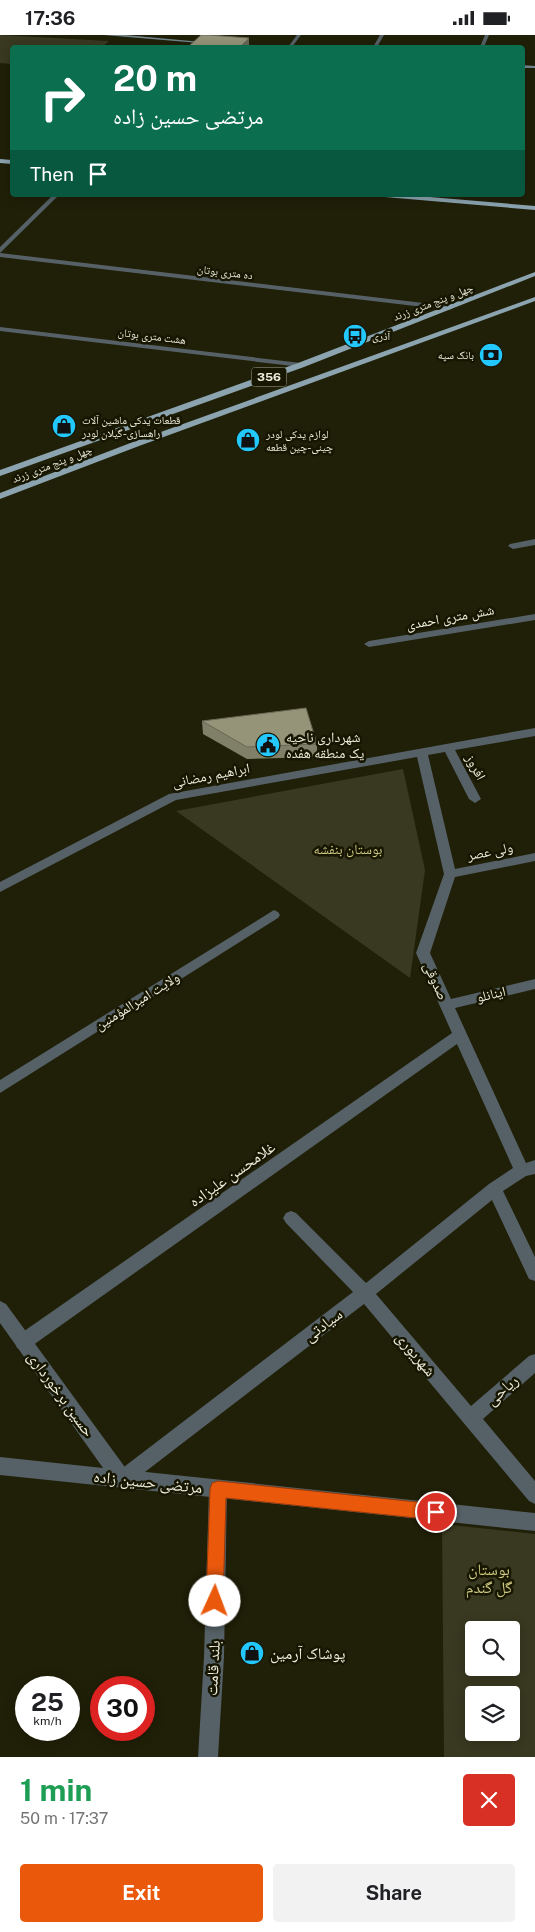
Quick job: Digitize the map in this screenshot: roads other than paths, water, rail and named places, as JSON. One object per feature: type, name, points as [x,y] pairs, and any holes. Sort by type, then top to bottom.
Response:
[{"type":"main road","points":[[106,35],[214,43]]},
{"type":"main road","points":[[223,44],[239,45]]},
{"type":"main road","points":[[408,197],[535,208]]},
{"type":"main road","name":"چهل و پنج متری زرند","points":[[0,473],[301,365],[535,274]]},
{"type":"main road","name":"چهل و پنج متری زرند","points":[[0,496],[136,444],[535,299]]},
{"type":"street","points":[[0,251],[54,197]]},
{"type":"street","name":"ده متری بوتان","points":[[0,255],[449,308]]},
{"type":"street","name":"هشت متری بوتان","points":[[0,329],[301,365]]},
{"type":"street","points":[[513,546],[535,542]]},
{"type":"street","name":"شش متری احمدی","points":[[369,644],[535,617]]},
{"type":"street","name":"ابراهیم رمضانی","points":[[0,887],[172,797],[535,733]]},
{"type":"street","name":"افروز","points":[[449,749],[476,799]]},
{"type":"street","points":[[422,754],[450,874]]},
{"type":"street","name":"ولی عصر","points":[[450,874],[535,857]]},
{"type":"street","name":"صدوقی","points":[[450,874],[423,953],[460,1035],[529,1169]]},
{"type":"street","name":"ولایت امیرالمؤمنین","points":[[0,1087],[274,915]]},
{"type":"street","name":"اینانلو","points":[[447,1005],[535,984]]},
{"type":"street","name":"غلامحسن علیزاده","points":[[24,1342],[460,1035]]},
{"type":"street","name":"سیادتی","points":[[122,1479],[364,1293],[494,1189],[529,1169]]},
{"type":"street","points":[[494,1189],[535,1274]]},
{"type":"street","name":"شهریوری","points":[[291,1218],[364,1293],[535,1495]]},
{"type":"street","name":"حسین برخورداری","points":[[0,1309],[122,1479]]},
{"type":"street","name":"ریاحی","points":[[470,1419],[535,1362]]},
{"type":"street","name":"مرتضی حسین زاده","points":[[0,1466],[535,1522]]},
{"type":"street","name":"بلند قامت","points":[[208,1757],[214,1657],[218,1489]]},
{"type":"place","name":"آذری","points":[[355,336]]},
{"type":"place","name":"بانک سپه","points":[[491,355]]},
{"type":"place","name":"قطعات یدکی ماشین آلات راهسازی-گیلان لودر","points":[[64,426]]},
{"type":"place","name":"لوازم یدکی لودر چینی-چین قطعه","points":[[248,440]]},
{"type":"place","name":"شهرداری ناحیه یک منطقه هفده","points":[[268,745]]},
{"type":"place","name":"پوشاک آرمین","points":[[252,1653]]},
{"type":"park label","name":"بوستان بنفشه","points":[[348,849]]},
{"type":"park label","name":"بوستان گل گندم","points":[[489,1578]]}]
